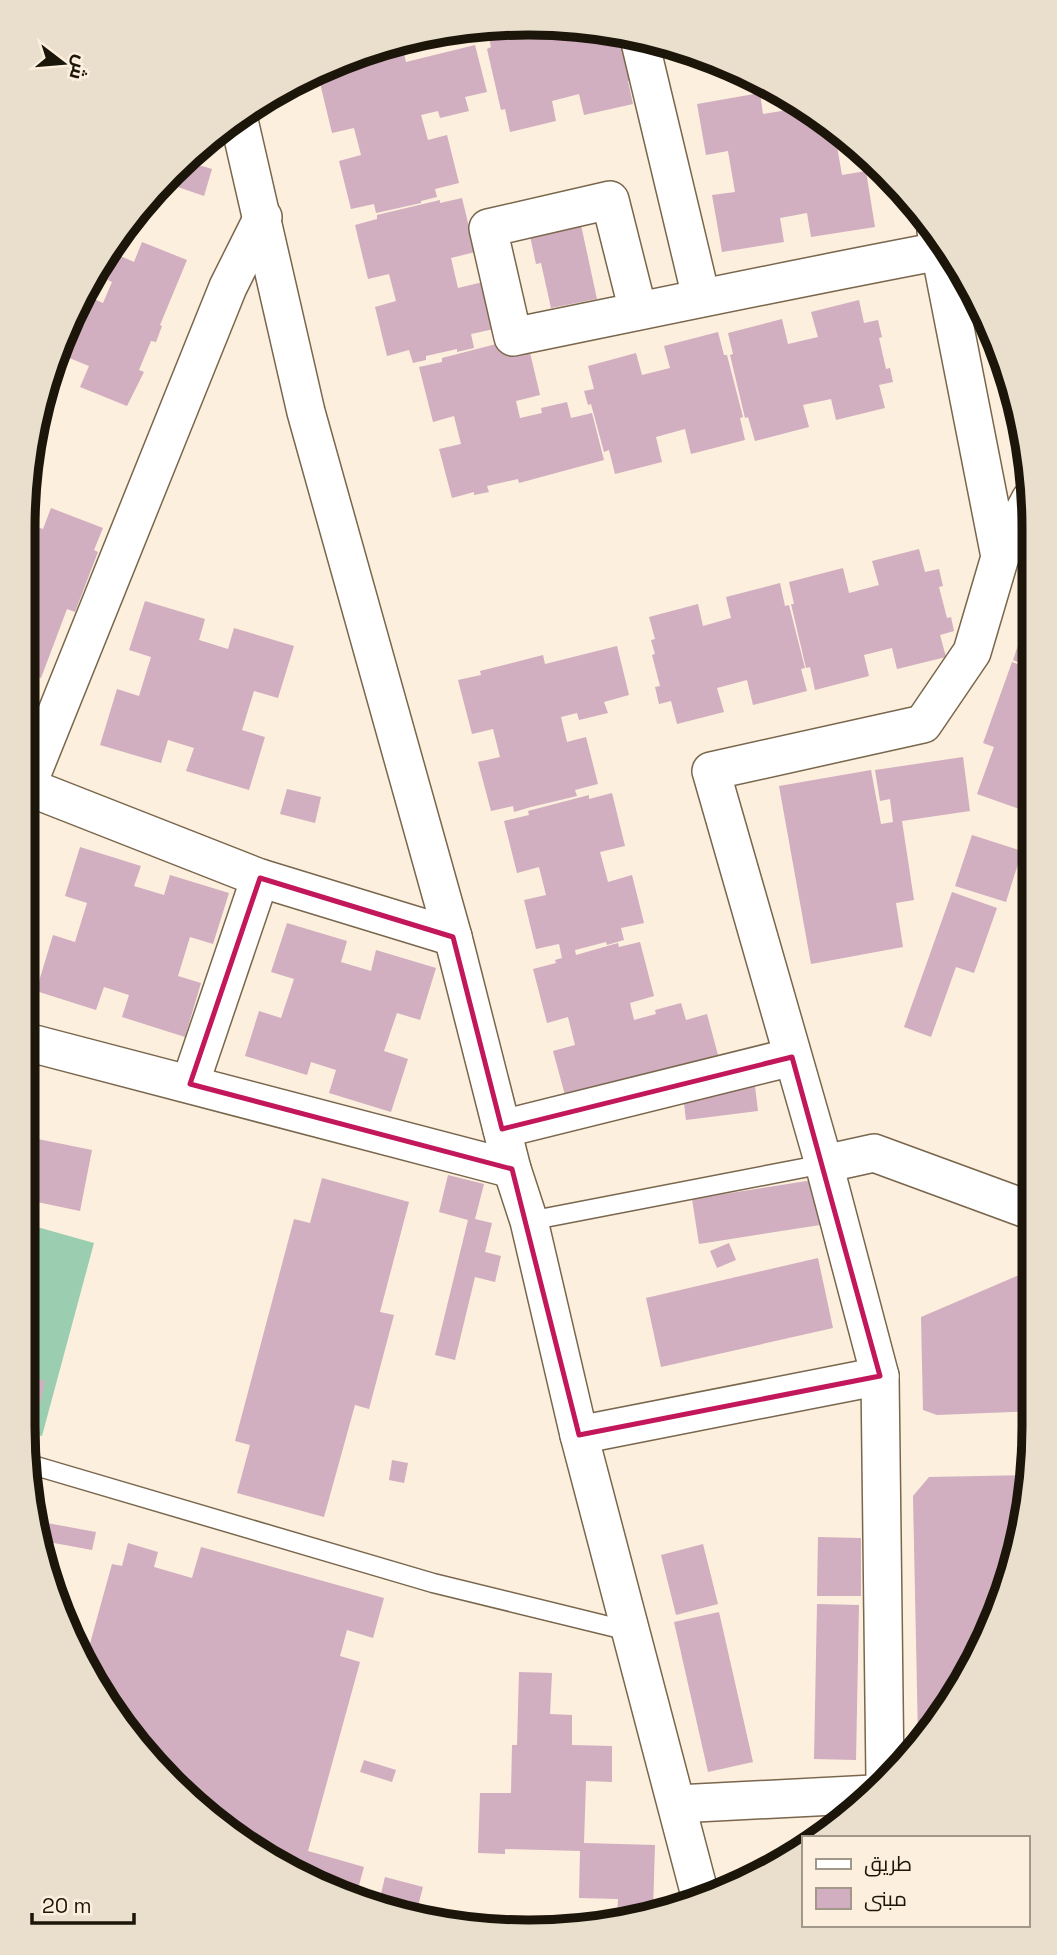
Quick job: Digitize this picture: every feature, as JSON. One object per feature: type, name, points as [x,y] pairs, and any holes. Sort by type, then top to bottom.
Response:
[{"type":"street","points":[[642,48],[701,297]]},
{"type":"street","points":[[241,128],[306,412],[453,937],[512,1169],[529,1221],[579,1435],[699,1889]]},
{"type":"street","points":[[638,311],[610,200],[488,228],[513,337],[638,311],[701,297],[931,243]]},
{"type":"street","points":[[35,764],[228,287],[263,217]]},
{"type":"street","points":[[941,258],[1000,557]]},
{"type":"street","points":[[885,1767],[880,1376],[824,1164],[711,771],[923,724],[972,652],[1000,557],[1022,515]]},
{"type":"street","points":[[35,793],[260,878],[453,937]]},
{"type":"street","points":[[190,1084],[260,878]]},
{"type":"street","points":[[35,1044],[512,1169]]},
{"type":"street","points":[[502,1129],[792,1057]]},
{"type":"street","points":[[824,1164],[874,1153],[1022,1207]]},
{"type":"street","points":[[579,1435],[880,1376]]},
{"type":"street","points":[[677,1804],[857,1795]]},
{"type":"lane","points":[[529,1221],[824,1164]]},
{"type":"lane","points":[[37,1466],[433,1583],[629,1631]]},
{"type":"highlighted area","points":[[260,878],[453,937],[502,1129],[792,1057],[880,1376],[579,1435],[512,1169],[190,1084]]},
{"type":"green space","points":[[35,1226],[94,1243],[42,1436],[35,1434]]},
{"type":"building","points":[[528,35],[535,35],[536,39],[561,36],[631,46],[641,77],[628,81],[633,104],[584,115],[579,94],[552,101],[556,121],[510,132],[505,109],[501,110],[487,49],[491,47],[489,37]]},
{"type":"building","points":[[475,45],[487,92],[465,97],[469,111],[440,118],[438,111],[421,115],[428,140],[447,135],[459,183],[435,189],[437,197],[421,203],[376,213],[374,204],[351,209],[339,161],[361,155],[354,128],[332,133],[320,82],[363,64],[404,54],[406,62]]},
{"type":"building","points":[[760,93],[763,114],[789,110],[803,118],[836,143],[842,175],[866,171],[875,227],[811,237],[807,213],[780,218],[784,242],[722,252],[712,195],[735,192],[728,151],[706,155],[697,104]]},
{"type":"building","points":[[196,164],[212,169],[204,196],[174,186]]},
{"type":"building","points":[[462,198],[475,252],[451,258],[458,288],[483,282],[494,329],[471,334],[474,348],[426,356],[426,360],[413,363],[409,350],[387,356],[375,307],[396,301],[389,274],[368,279],[355,225],[377,219],[377,215],[440,200],[440,203]]},
{"type":"building","points":[[581,225],[597,299],[551,308],[541,263],[536,264],[530,236]]},
{"type":"building","points":[[142,242],[187,260],[160,325],[162,326],[156,342],[151,341],[139,370],[144,372],[127,406],[80,387],[89,366],[66,357],[92,298],[103,303],[112,282],[108,280],[118,255],[134,262]]},
{"type":"building","points":[[859,300],[864,323],[878,320],[886,369],[890,368],[893,382],[879,385],[885,408],[836,420],[831,399],[803,405],[809,427],[755,441],[748,417],[745,418],[730,355],[733,354],[728,333],[782,319],[788,344],[818,337],[811,312]]},
{"type":"building","points":[[718,332],[724,355],[727,355],[743,417],[740,418],[745,440],[691,454],[685,429],[656,437],[662,462],[615,474],[609,450],[604,452],[591,404],[588,405],[584,391],[594,389],[588,366],[636,353],[642,375],[670,368],[664,346]]},
{"type":"building","points":[[527,340],[540,395],[516,401],[520,418],[542,413],[541,408],[567,402],[571,418],[592,413],[604,460],[519,483],[518,479],[487,486],[489,492],[474,495],[474,492],[452,498],[439,449],[461,444],[454,416],[433,422],[419,367],[442,362],[442,358],[504,342]]},
{"type":"building","points":[[51,508],[103,528],[94,550],[98,552],[75,612],[67,609],[41,678],[35,676],[35,526],[43,529]]},
{"type":"building","points":[[919,549],[925,572],[939,569],[943,586],[939,587],[947,618],[951,617],[954,631],[940,635],[946,657],[897,669],[892,648],[864,655],[869,676],[815,690],[810,667],[806,668],[791,604],[794,604],[789,582],[843,568],[849,593],[879,585],[872,561]]},
{"type":"building","points":[[780,583],[785,606],[789,605],[805,668],[801,669],[807,691],[753,705],[747,680],[717,688],[724,712],[677,724],[671,701],[659,704],[655,687],[660,686],[651,640],[655,639],[649,617],[698,604],[703,626],[731,618],[726,597]]},
{"type":"building","points":[[145,601],[205,619],[199,640],[228,649],[234,628],[294,646],[278,698],[254,691],[242,730],[265,737],[249,790],[186,771],[194,748],[168,740],[161,763],[100,745],[117,689],[139,696],[151,657],[129,650]]},
{"type":"building","points":[[1022,634],[1022,664],[1013,660]]},
{"type":"building","points":[[617,646],[629,695],[604,702],[608,713],[579,720],[577,713],[561,717],[567,742],[586,737],[598,784],[575,790],[577,796],[514,812],[513,806],[491,811],[478,762],[500,757],[493,729],[472,734],[458,680],[481,675],[480,671],[543,655],[545,664]]},
{"type":"building","points":[[1012,662],[1022,666],[1022,810],[977,794],[994,747],[983,743]]},
{"type":"building","points":[[963,757],[970,811],[902,821],[914,900],[896,903],[903,947],[811,964],[779,786],[871,770],[881,824],[893,822],[890,799],[880,801],[875,770]]},
{"type":"building","points":[[287,789],[321,797],[315,823],[280,814]]},
{"type":"building","points":[[612,793],[625,846],[600,852],[608,882],[632,875],[644,923],[621,928],[624,940],[575,950],[576,955],[618,943],[619,947],[640,942],[654,996],[630,1003],[634,1020],[656,1014],[655,1010],[681,1003],[686,1020],[707,1014],[718,1055],[565,1095],[553,1051],[575,1045],[568,1017],[547,1023],[533,969],[556,963],[555,960],[562,958],[559,944],[536,949],[524,900],[546,895],[539,867],[517,873],[504,821],[529,815],[528,811],[589,795],[589,799]]},
{"type":"building","points":[[972,835],[1022,851],[1006,902],[955,886]]},
{"type":"building","points":[[80,847],[141,866],[134,886],[164,895],[170,875],[229,893],[213,944],[190,937],[178,976],[201,983],[185,1037],[122,1017],[129,995],[104,987],[96,1010],[36,991],[53,935],[75,942],[87,903],[65,896]]},
{"type":"building","points":[[952,892],[997,908],[974,973],[956,967],[931,1037],[904,1027]]},
{"type":"building","points":[[287,923],[347,941],[341,962],[371,971],[376,950],[436,968],[420,1020],[397,1013],[384,1051],[408,1059],[391,1112],[329,1093],[336,1070],[311,1062],[307,1075],[245,1056],[259,1011],[281,1018],[294,979],[271,972]]},
{"type":"building","points":[[754,1078],[758,1111],[686,1120],[682,1087]]},
{"type":"building","points":[[35,1138],[92,1150],[80,1211],[35,1202]]},
{"type":"building","points":[[448,1175],[484,1184],[475,1219],[492,1223],[485,1252],[501,1256],[495,1282],[475,1277],[455,1360],[435,1355],[468,1220],[439,1212]]},
{"type":"building","points":[[322,1178],[409,1202],[380,1312],[394,1315],[369,1409],[355,1405],[324,1517],[237,1493],[250,1445],[235,1441],[294,1219],[310,1223]]},
{"type":"building","points":[[813,1180],[820,1225],[699,1244],[692,1199]]},
{"type":"building","points":[[729,1243],[736,1260],[717,1268],[710,1251]]},
{"type":"building","points":[[818,1258],[833,1328],[661,1367],[646,1298]]},
{"type":"building","points":[[1022,1274],[1022,1411],[937,1415],[923,1410],[921,1317]]},
{"type":"building","points":[[35,1379],[45,1381],[39,1408],[35,1407]]},
{"type":"building","points":[[392,1460],[408,1463],[404,1483],[389,1480]]},
{"type":"building","points":[[1019,1475],[1013,1523],[996,1585],[956,1673],[918,1730],[913,1496],[929,1477]]},
{"type":"building","points":[[47,1523],[96,1532],[92,1550],[49,1542]]},
{"type":"building","points":[[818,1537],[861,1538],[861,1596],[817,1596]]},
{"type":"building","points":[[128,1543],[158,1552],[154,1567],[192,1578],[201,1547],[384,1598],[373,1638],[347,1630],[340,1656],[360,1662],[308,1851],[364,1867],[358,1889],[282,1854],[228,1818],[203,1798],[157,1752],[118,1701],[88,1649],[112,1564],[122,1566]]},
{"type":"building","points":[[703,1544],[718,1604],[676,1615],[661,1555]]},
{"type":"building","points":[[817,1604],[859,1605],[856,1760],[814,1759]]},
{"type":"building","points":[[719,1612],[753,1762],[708,1772],[674,1622]]},
{"type":"building","points":[[519,1672],[552,1673],[550,1714],[572,1715],[572,1745],[612,1746],[612,1782],[586,1781],[584,1843],[655,1845],[653,1904],[617,1912],[618,1899],[579,1898],[580,1851],[505,1849],[505,1854],[478,1853],[480,1793],[511,1793],[512,1745],[517,1745]]},
{"type":"building","points":[[364,1760],[396,1770],[392,1782],[360,1772]]},
{"type":"building","points":[[385,1877],[423,1887],[418,1907],[380,1897]]}]
